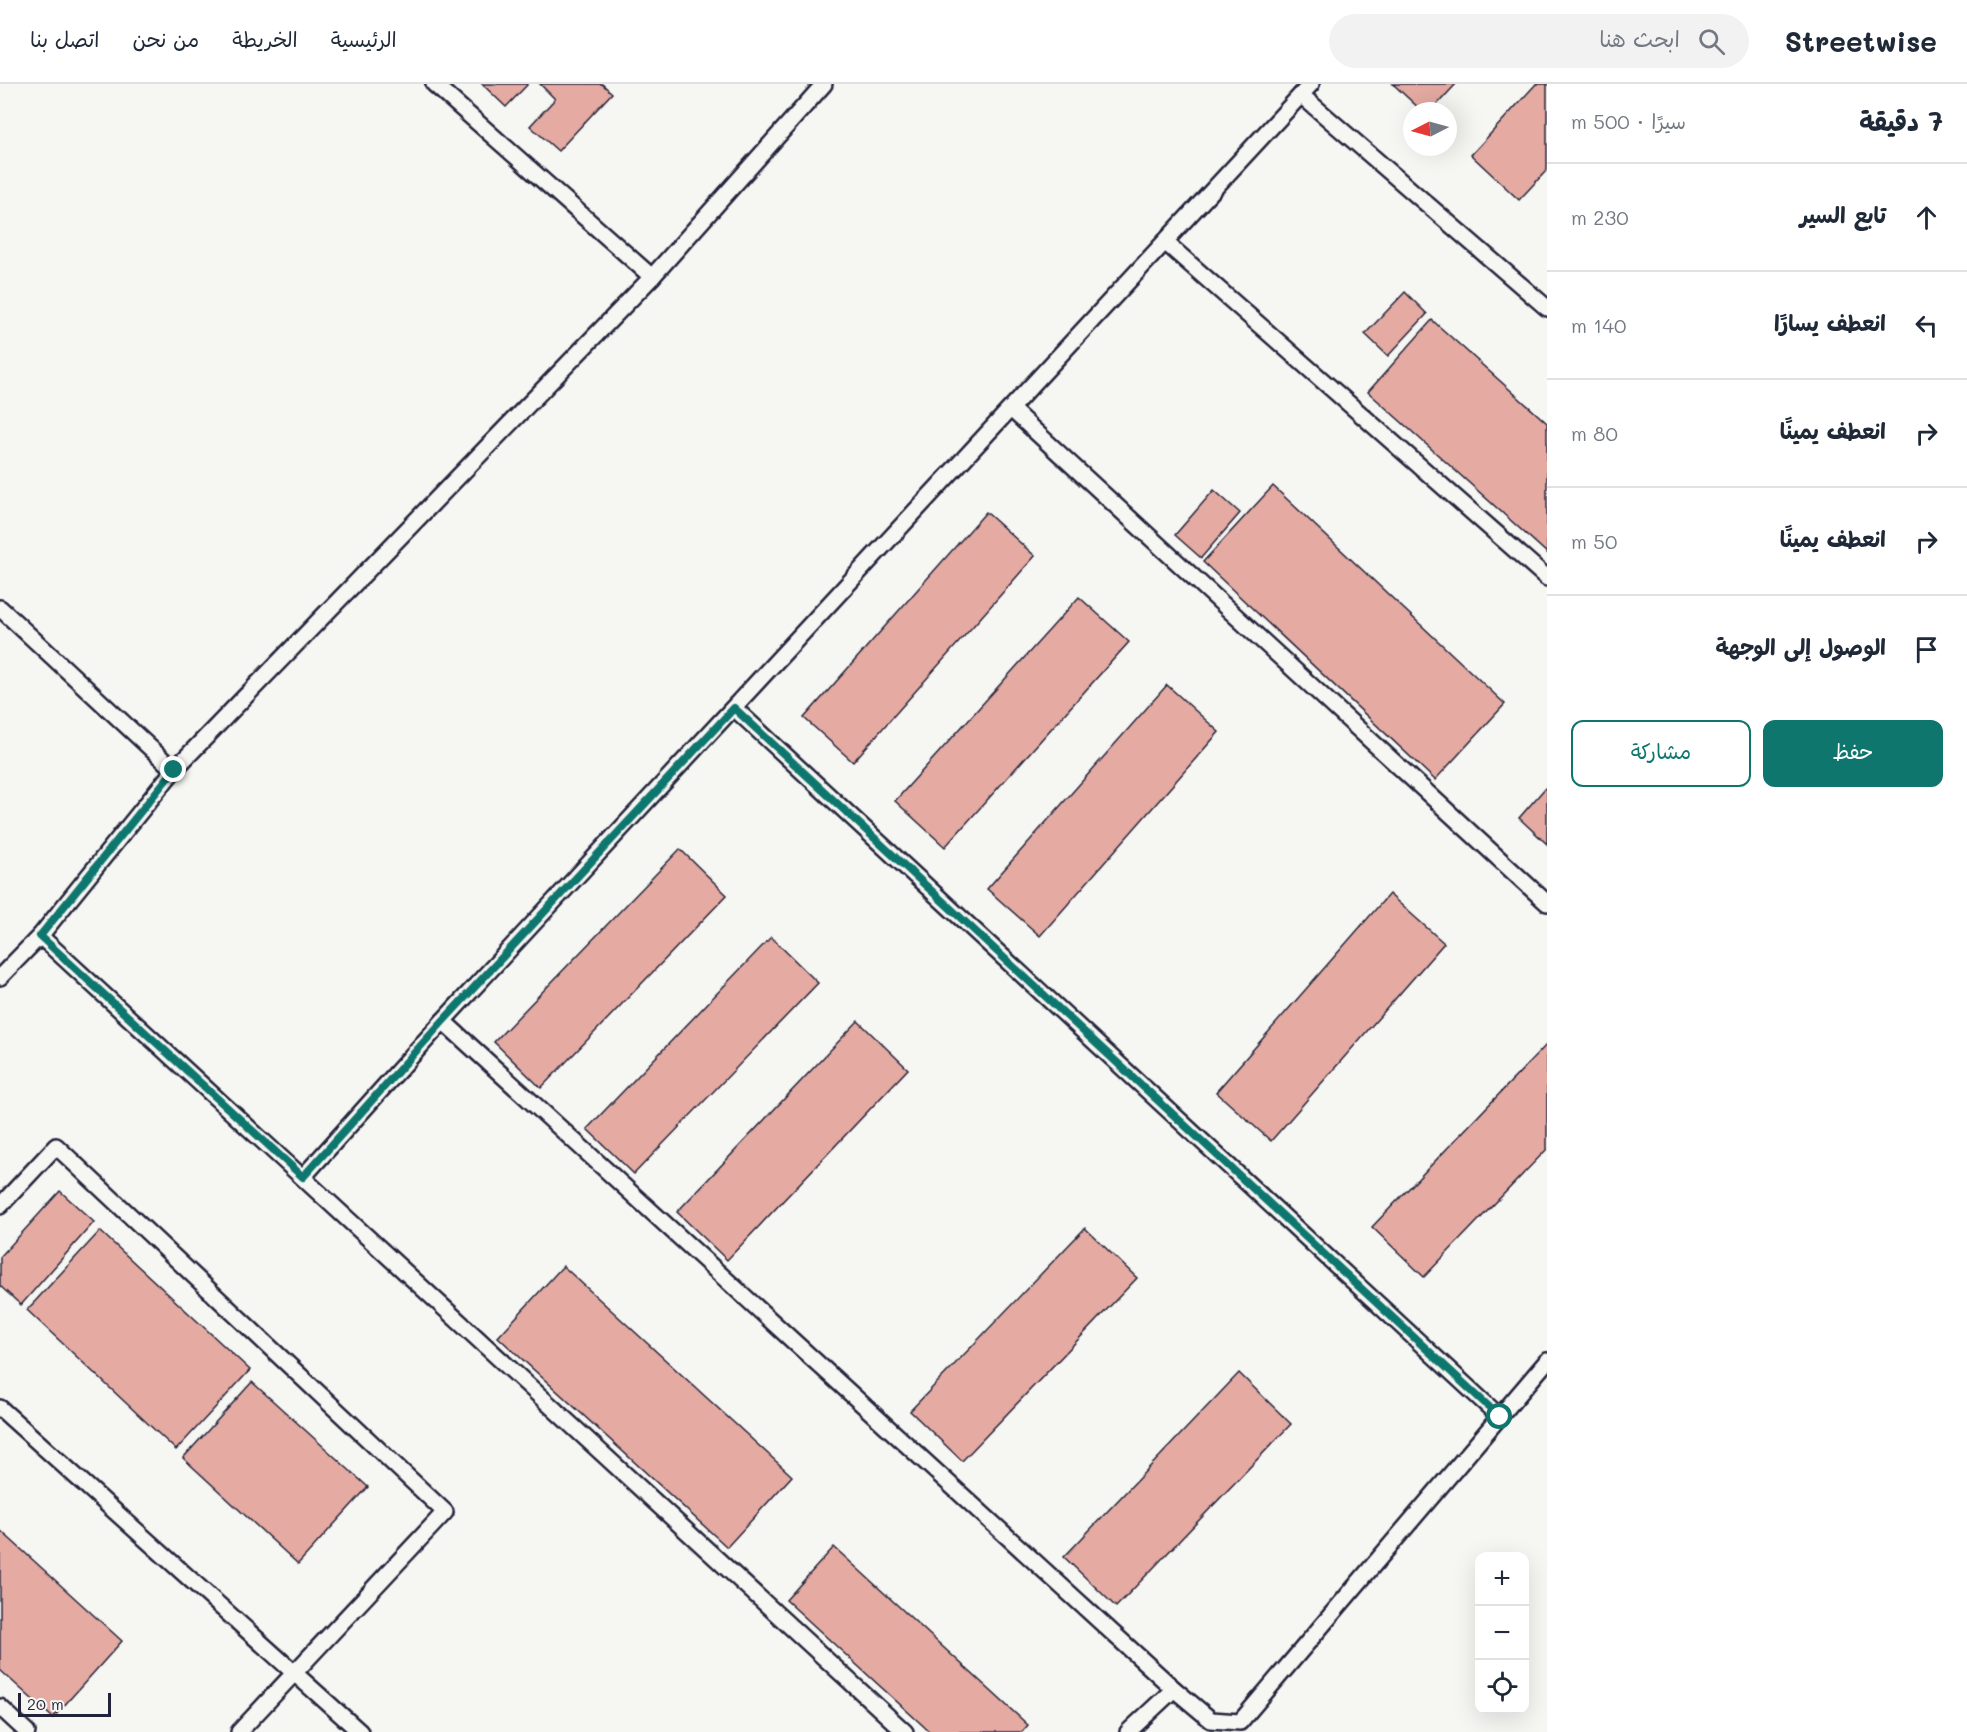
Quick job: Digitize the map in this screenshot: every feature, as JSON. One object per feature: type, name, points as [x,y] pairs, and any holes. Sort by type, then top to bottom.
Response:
[{"type":"lane","points":[[434,84],[652,277]]},
{"type":"lane","points":[[0,977],[40,936],[174,770],[652,277],[824,84]]},
{"type":"lane","points":[[303,1177],[443,1021],[1306,90],[1547,308]]},
{"type":"lane","points":[[1165,242],[1547,578]]},
{"type":"lane","points":[[1011,409],[1547,903]]},
{"type":"lane","points":[[0,608],[174,770]]},
{"type":"lane","points":[[734,708],[1500,1417]]},
{"type":"lane","points":[[40,936],[905,1732]]},
{"type":"lane","points":[[443,1021],[1174,1689],[1211,1720],[1240,1722],[1547,1361]]},
{"type":"lane","points":[[0,1206],[56,1146],[445,1512],[239,1732]]},
{"type":"lane","points":[[0,1408],[360,1732]]},
{"type":"lane","points":[[1128,1732],[1174,1689]]},
{"type":"lane","points":[[0,1707],[27,1732]]},
{"type":"building","points":[[482,84],[528,84],[506,107]]},
{"type":"building","points":[[540,84],[602,84],[612,93],[558,151],[530,126],[555,99]]},
{"type":"building","points":[[1393,84],[1456,84],[1439,102],[1412,102]]},
{"type":"building","points":[[1536,84],[1547,84],[1547,170],[1519,200],[1471,155]]},
{"type":"building","points":[[1405,292],[1427,314],[1388,356],[1365,334]]},
{"type":"building","points":[[1432,320],[1547,423],[1547,553],[1368,392]]},
{"type":"building","points":[[1273,486],[1505,704],[1435,780],[1203,562]]},
{"type":"building","points":[[1214,490],[1240,513],[1201,558],[1175,535]]},
{"type":"building","points":[[986,512],[1035,556],[853,762],[804,718]]},
{"type":"building","points":[[1079,597],[1129,642],[945,847],[895,801]]},
{"type":"building","points":[[1167,685],[1219,732],[1040,936],[987,889]]},
{"type":"building","points":[[1547,786],[1547,844],[1519,818]]},
{"type":"building","points":[[680,849],[727,895],[541,1088],[494,1042]]},
{"type":"building","points":[[1389,894],[1444,943],[1271,1141],[1216,1092]]},
{"type":"building","points":[[771,937],[818,983],[634,1174],[587,1129]]},
{"type":"building","points":[[858,1021],[908,1069],[727,1260],[677,1212]]},
{"type":"building","points":[[1547,1044],[1547,1149],[1424,1277],[1372,1227]]},
{"type":"building","points":[[60,1191],[94,1222],[21,1305],[0,1286],[0,1257]]},
{"type":"building","points":[[1085,1228],[1137,1278],[962,1461],[910,1411]]},
{"type":"building","points":[[100,1231],[250,1370],[176,1450],[27,1310]]},
{"type":"building","points":[[563,1266],[792,1476],[727,1547],[498,1337]]},
{"type":"building","points":[[1239,1373],[1291,1424],[1116,1607],[1064,1557]]},
{"type":"building","points":[[252,1382],[368,1487],[298,1564],[183,1458]]},
{"type":"building","points":[[0,1530],[122,1641],[53,1718],[0,1670]]},
{"type":"building","points":[[834,1547],[1028,1725],[1022,1732],[930,1732],[786,1600]]},
{"type":"route","points":[[174,770],[40,936],[303,1177],[443,1021],[734,708],[1500,1417]]}]
